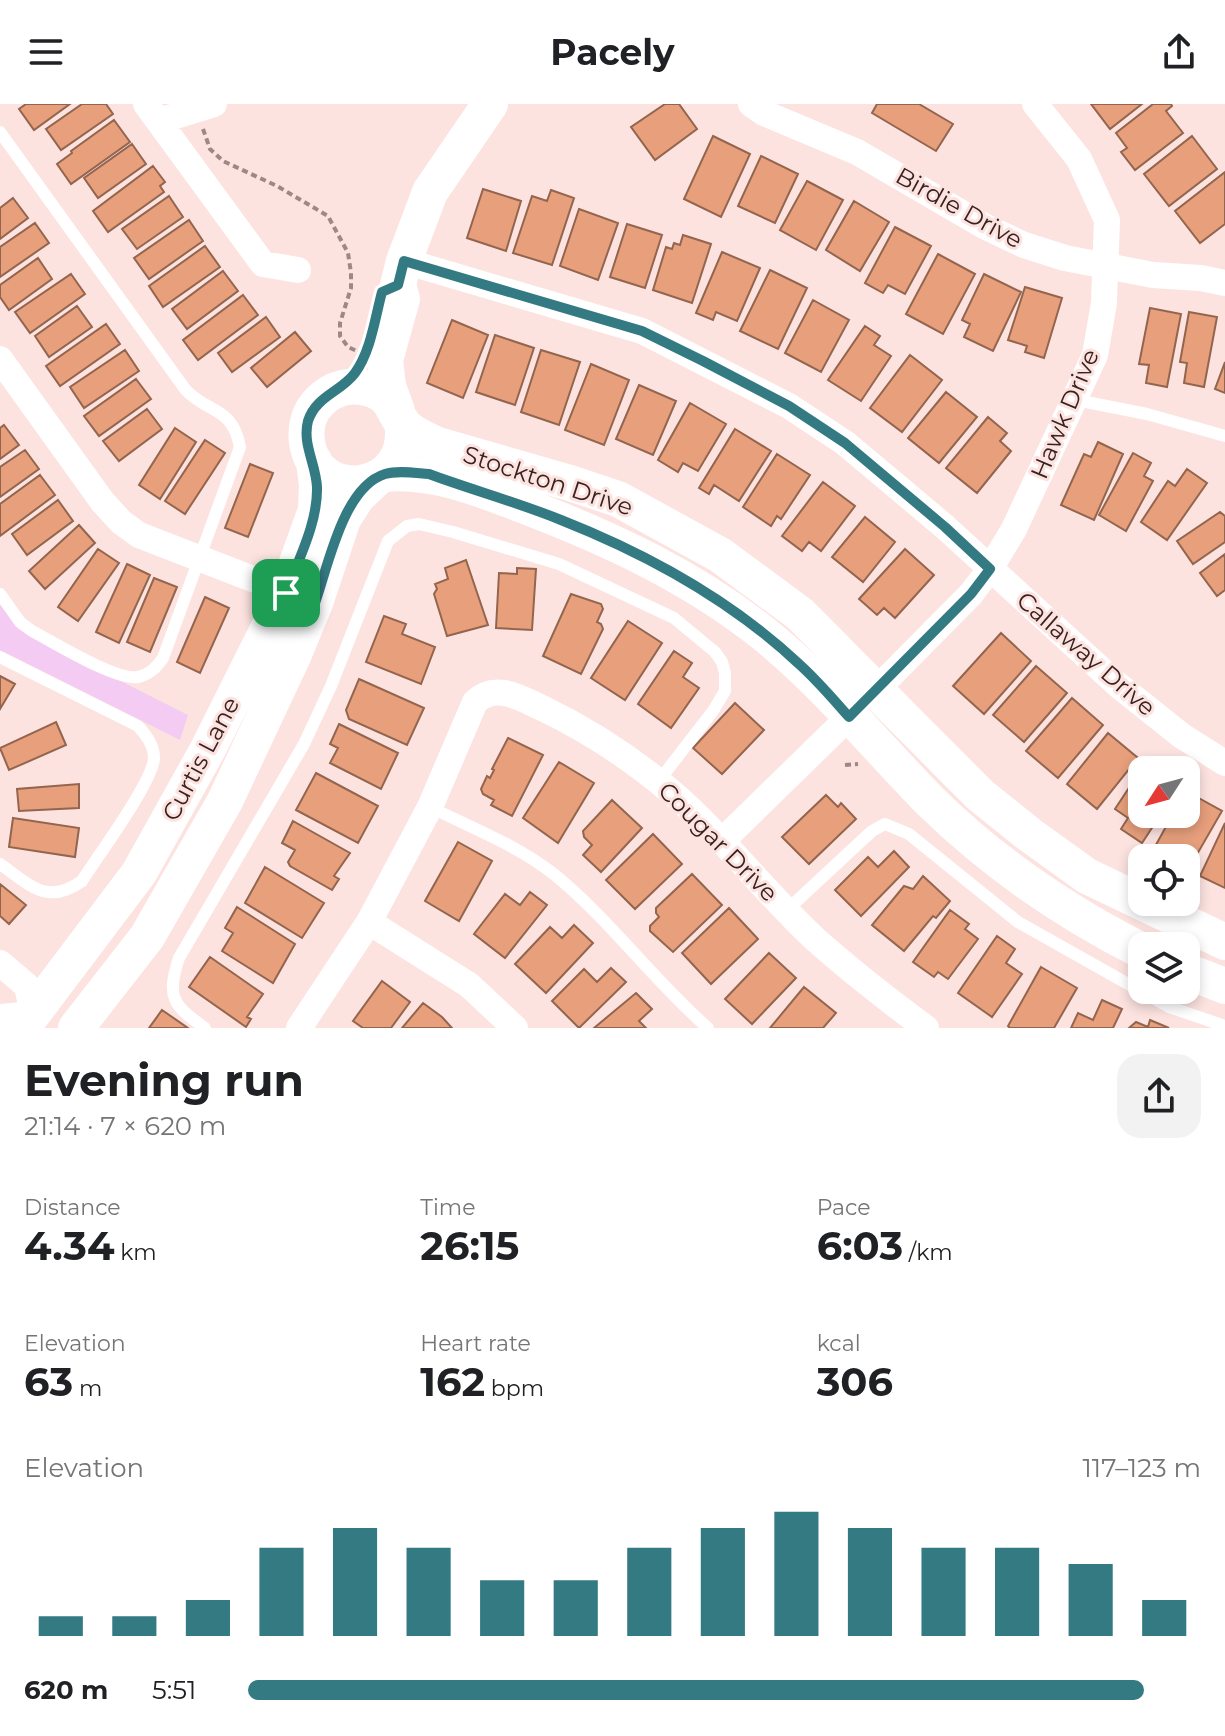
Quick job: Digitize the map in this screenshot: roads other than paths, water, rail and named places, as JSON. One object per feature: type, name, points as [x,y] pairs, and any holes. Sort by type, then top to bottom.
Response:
[{"type":"street","points":[[214,104],[152,113],[263,264],[298,270]]},
{"type":"street","points":[[401,273],[382,292],[365,354],[354,374],[318,403],[311,414],[306,438],[314,461],[331,478],[343,482],[355,484],[380,477],[399,457],[403,445],[400,417],[388,386],[385,360],[402,299],[401,273],[430,192],[490,104]]},
{"type":"street","name":"Birdie Drive","points":[[751,104],[764,113],[857,152],[984,226],[1024,245],[1065,258],[1153,275],[1225,283]]},
{"type":"street","name":"Hawk Drive","points":[[876,690],[971,594],[990,569],[1014,529],[1095,355],[1104,303],[1107,220],[1079,159],[1035,104]]},
{"type":"street","name":"Callaway Drive","points":[[401,273],[642,331],[789,406],[845,443],[945,527],[1118,685],[1182,736],[1225,763]]},
{"type":"street","points":[[0,359],[111,512],[139,535],[301,598]]},
{"type":"street","points":[[338,389],[358,386],[374,390],[390,402],[400,417]]},
{"type":"street","name":"Stockton Drive","points":[[400,417],[418,436],[438,445],[618,499],[720,555],[800,614],[980,795],[1030,835],[1087,876],[1225,942]]},
{"type":"street","name":"Curtis Lane","points":[[76,1028],[147,937],[225,801],[301,598],[316,510],[314,461]]},
{"type":"street","name":"Stockton Drive","points":[[380,477],[407,472],[429,474],[529,507],[642,555],[718,600],[799,664],[932,802],[1002,862],[1053,900],[1128,943]]},
{"type":"street","name":"Curtis Lane","points":[[27,1022],[139,873],[208,749],[301,598],[343,519],[357,497],[380,477]]},
{"type":"street","points":[[722,841],[876,690]]},
{"type":"street","name":"Cougar Drive","points":[[430,807],[475,702],[489,692],[506,692],[563,718],[613,747],[658,782],[722,841],[816,940],[877,992],[926,1028]]},
{"type":"street","points":[[299,1028],[369,922],[430,807]]},
{"type":"street","points":[[369,922],[469,985],[515,1028]]},
{"type":"street","points":[[0,963],[27,986],[27,1022]]},
{"type":"street","points":[[1200,976],[1225,986]]},
{"type":"lane","points":[[0,132],[185,389],[231,421],[240,447],[163,658],[157,667],[138,677],[116,674],[32,631],[20,622],[0,594]]},
{"type":"lane","points":[[1076,400],[1147,414],[1225,436]]},
{"type":"lane","points":[[205,1028],[179,1009],[174,998],[172,978],[179,958],[304,744],[331,686],[388,541],[407,526],[419,524],[453,532],[559,564],[674,618],[715,652],[725,673],[725,691],[658,782]]},
{"type":"lane","points":[[0,657],[138,726],[146,735],[154,757],[152,769],[82,881],[56,894],[38,891],[0,864]]},
{"type":"lane","points":[[430,807],[509,845],[554,874],[708,1028]]},
{"type":"lane","points":[[787,910],[872,831],[885,824],[909,834],[1018,922],[1169,1007],[1225,1026]]}]
